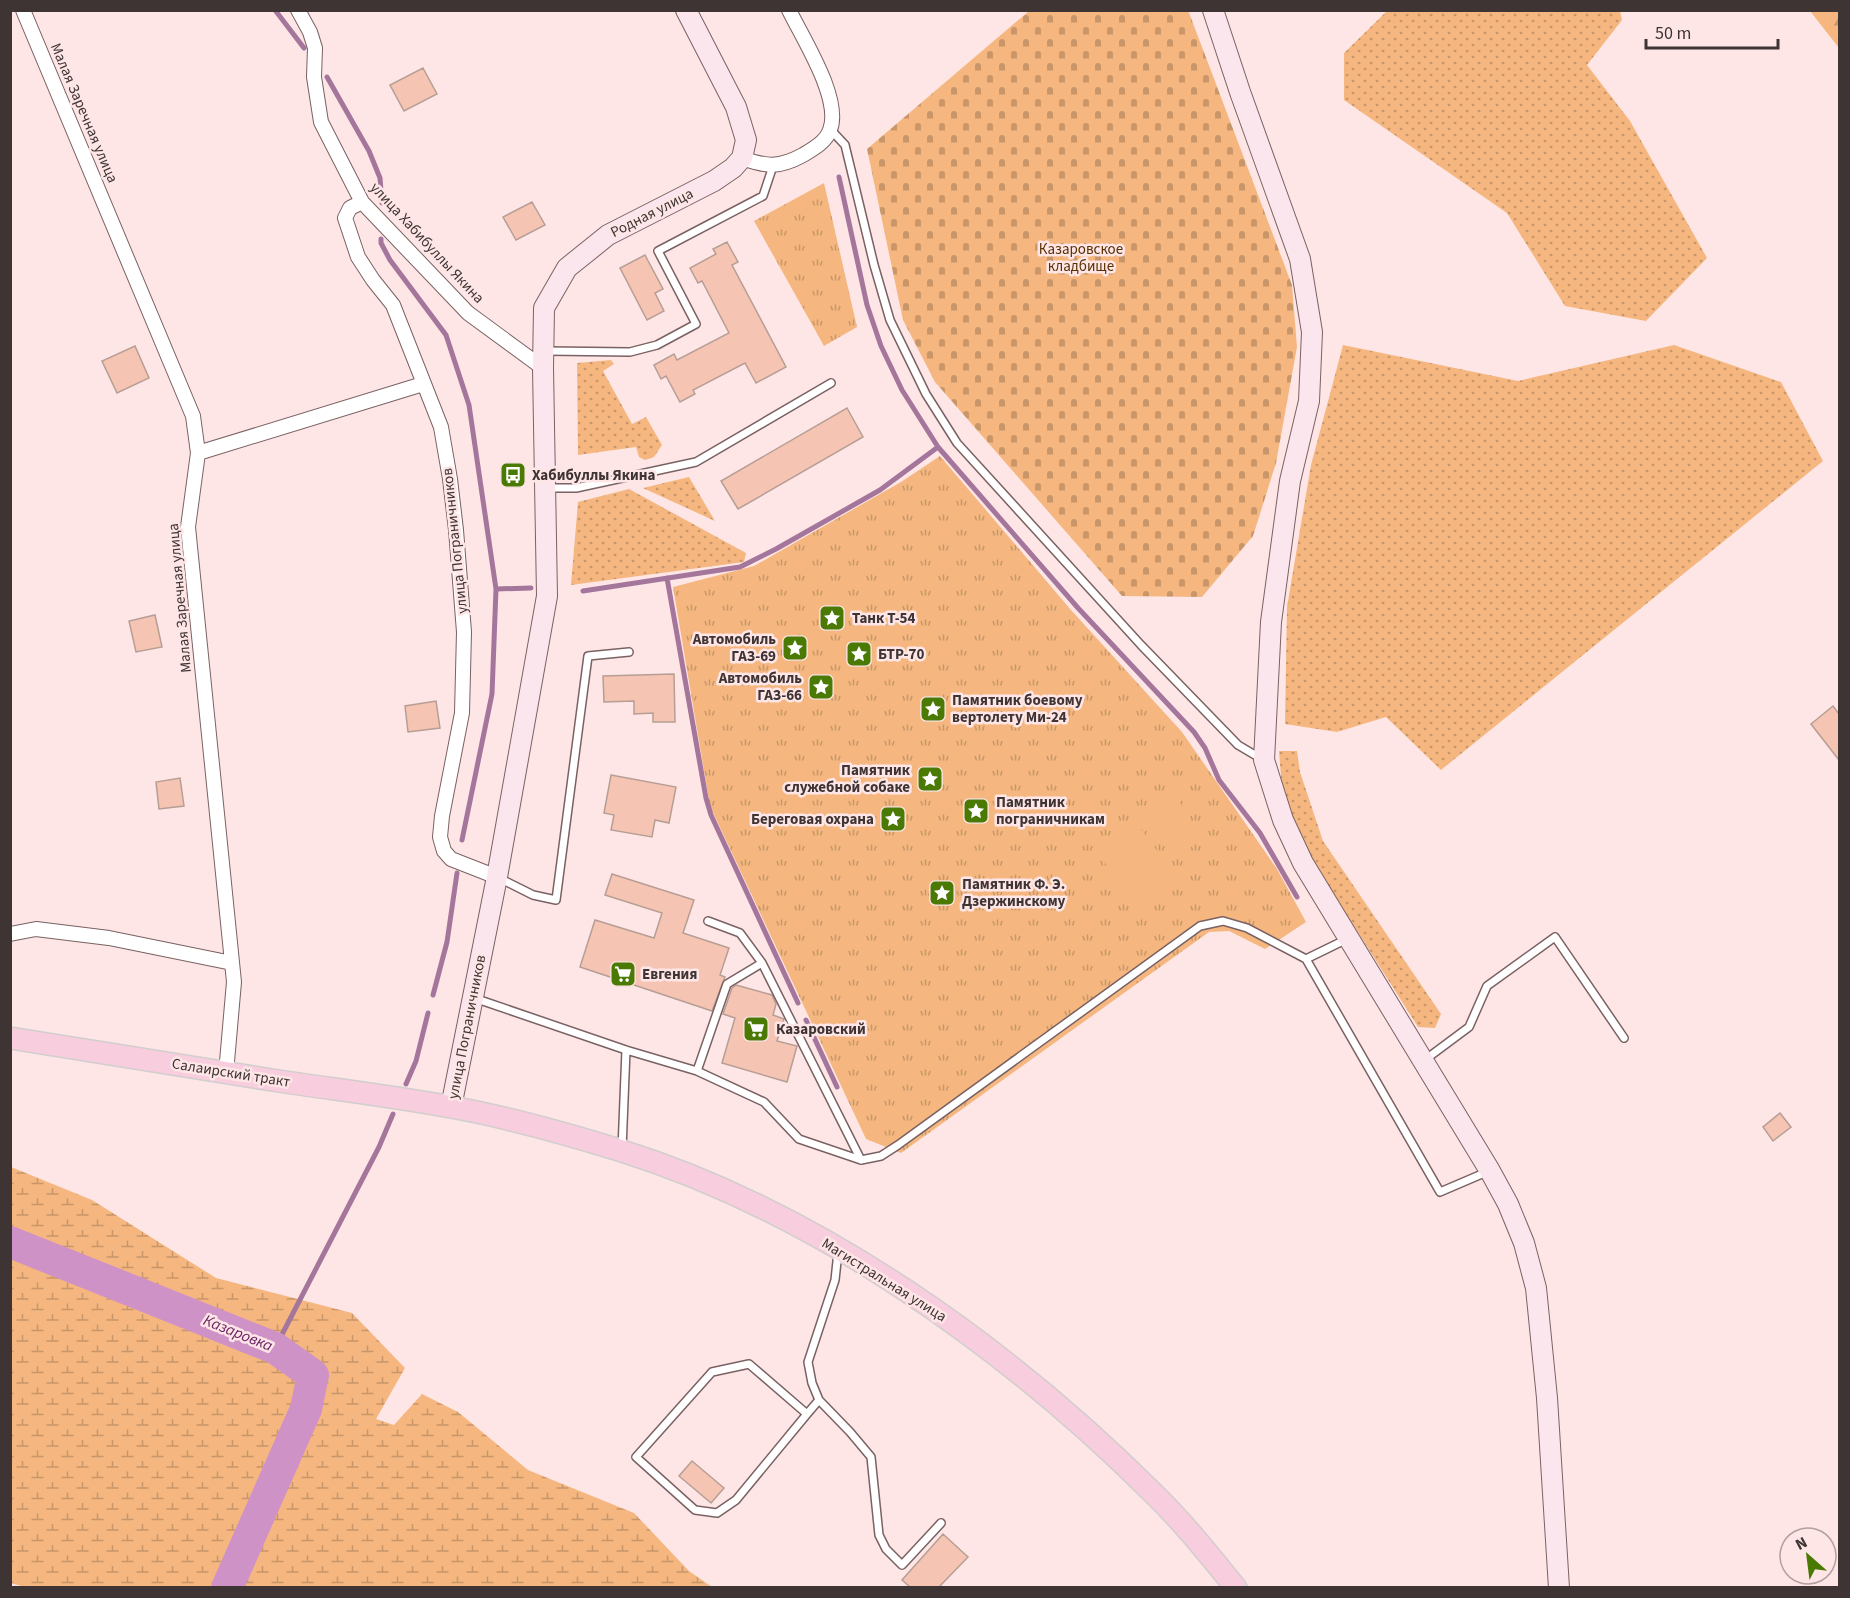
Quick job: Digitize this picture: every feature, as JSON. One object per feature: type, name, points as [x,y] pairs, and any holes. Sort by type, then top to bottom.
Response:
[{"type":"main road","name":"Салаирский тракт","points":[[10,1038],[451,1107]]},
{"type":"main road","name":"Магистральная улица","points":[[451,1107],[540,1127],[622,1151],[704,1181],[775,1215],[838,1249],[907,1291],[1037,1388],[1093,1436],[1156,1496],[1236,1587]]},
{"type":"street","name":"улица Хабибуллы Якина","points":[[298,10],[310,32],[315,48],[314,77],[321,122],[362,202],[468,313],[543,359]]},
{"type":"street","points":[[686,10],[736,106],[746,140],[742,158],[773,166],[791,162],[815,148],[831,130],[832,112],[825,83],[789,10]]},
{"type":"street","points":[[1213,10],[1300,259],[1312,332],[1309,401],[1290,481],[1271,622],[1264,760],[1283,820],[1303,862],[1490,1171],[1508,1204],[1524,1243],[1536,1288],[1547,1398],[1559,1587]]},
{"type":"street","points":[[10,20],[26,12]]},
{"type":"street","name":"Малая Заречная улица","points":[[26,12],[193,416],[198,453],[188,527],[234,982],[226,1073]]},
{"type":"street","name":"Родная улица","points":[[543,359],[544,308],[567,268],[608,235],[714,180],[733,168],[742,158]]},
{"type":"street","name":"улица Пограничников","points":[[362,202],[350,208],[345,218],[349,231],[358,257],[393,305],[412,350],[441,427],[450,478],[464,632],[462,713],[440,837],[444,851],[452,859],[497,877]]},
{"type":"street","name":"улица Пограничников","points":[[451,1107],[497,877],[547,596],[543,359]]},
{"type":"street","points":[[198,453],[423,384]]},
{"type":"street","points":[[10,934],[36,929],[109,938],[232,963]]},
{"type":"lane","points":[[831,130],[845,145],[890,320],[926,394],[957,443],[1141,645],[1238,745],[1264,760]]},
{"type":"lane","points":[[543,359],[630,352],[657,345],[696,324],[658,251],[763,196],[773,166]]},
{"type":"lane","points":[[545,488],[576,488],[696,462],[831,382]]},
{"type":"lane","name":"улица Пограничников","points":[[497,877],[533,895],[556,900],[588,656],[629,652]]},
{"type":"lane","points":[[708,921],[740,933],[762,963],[861,1160]]},
{"type":"lane","points":[[472,997],[626,1050],[697,1071],[764,1102],[799,1138],[861,1160],[881,1156],[898,1145],[1200,926],[1223,921],[1247,928],[1306,959],[1440,1192],[1490,1171]]},
{"type":"lane","points":[[1424,1060],[1469,1027],[1487,986],[1555,937],[1624,1038]]},
{"type":"lane","points":[[1306,959],[1350,938]]},
{"type":"lane","points":[[697,1071],[726,984],[762,963]]},
{"type":"lane","points":[[622,1151],[626,1050]]},
{"type":"lane","points":[[838,1249],[835,1280],[808,1362],[812,1383],[819,1400],[871,1457],[879,1535],[886,1549],[902,1565],[941,1523]]},
{"type":"lane","points":[[807,1414],[749,1364],[712,1372],[636,1457],[695,1510],[717,1512],[736,1500],[819,1400]]},
{"type":"green space","name":"Казаровское кладбище","points":[[1188,10],[1292,285],[1297,347],[1276,463],[1253,536],[1202,597],[1122,596],[935,382],[903,320],[867,149],[1029,11]]},
{"type":"green space","points":[[1387,11],[1620,11],[1622,20],[1587,65],[1630,121],[1707,258],[1646,321],[1565,306],[1507,213],[1344,100],[1344,53]]},
{"type":"green space","points":[[1810,11],[1839,11],[1839,48]]},
{"type":"green space","points":[[824,183],[857,327],[824,346],[754,221]]},
{"type":"green space","points":[[1343,345],[1518,381],[1674,345],[1781,382],[1823,461],[1441,770],[1386,717],[1337,732],[1285,724],[1287,607],[1311,465]]},
{"type":"green space","points":[[611,360],[614,364],[603,371],[632,424],[646,417],[662,445],[654,457],[645,460],[639,457],[636,447],[578,455],[577,363]]},
{"type":"green space","points":[[940,456],[1071,610],[1182,732],[1277,869],[1306,922],[1265,949],[1229,931],[1209,932],[901,1153],[866,1139],[710,806],[673,587],[754,566],[901,482]]},
{"type":"green space","points":[[689,477],[715,521],[643,488]]},
{"type":"green space","points":[[629,489],[746,553],[744,562],[571,585],[578,502]]},
{"type":"green space","points":[[1279,751],[1297,751],[1300,772],[1323,841],[1441,1014],[1435,1028],[1418,1027],[1304,847],[1282,789]]},
{"type":"green space","points":[[1175,793],[1187,816],[1195,844],[1179,857],[1146,814]]},
{"type":"green space","points":[[1133,819],[1182,883],[1144,913],[1094,849]]},
{"type":"green space","points":[[11,1167],[92,1200],[216,1278],[352,1313],[405,1368],[376,1419],[394,1425],[422,1394],[458,1412],[528,1470],[634,1513],[689,1571],[712,1587],[27,1588],[11,1583]]},
{"type":"building","points":[[423,68],[437,94],[404,111],[390,85]]},
{"type":"building","points":[[532,202],[545,225],[516,240],[503,217]]},
{"type":"building","points":[[727,242],[738,262],[732,265],[786,367],[756,383],[745,363],[693,390],[695,394],[680,402],[666,376],[661,379],[654,365],[674,354],[677,360],[729,333],[702,281],[698,283],[690,268],[716,254],[713,249]]},
{"type":"building","points":[[645,255],[663,289],[655,293],[664,311],[647,320],[620,268]]},
{"type":"building","points":[[135,346],[149,378],[117,393],[102,361]]},
{"type":"building","points":[[847,408],[863,437],[738,509],[721,481]]},
{"type":"building","points":[[155,615],[162,647],[136,652],[129,621]]},
{"type":"building","points":[[674,674],[675,722],[653,722],[653,713],[634,714],[634,701],[604,702],[603,676]]},
{"type":"building","points":[[436,701],[440,728],[408,732],[405,706]]},
{"type":"building","points":[[1833,706],[1839,714],[1839,760],[1811,724]]},
{"type":"building","points":[[611,775],[676,787],[669,823],[655,820],[652,837],[611,830],[614,815],[604,813]]},
{"type":"building","points":[[180,778],[184,806],[159,809],[156,782]]},
{"type":"building","points":[[612,874],[694,900],[683,933],[729,948],[720,975],[725,977],[712,1011],[580,967],[595,920],[654,938],[662,913],[605,895]]},
{"type":"building","name":"Казаровский","points":[[736,985],[772,995],[776,1004],[773,1015],[784,1019],[777,1041],[797,1046],[787,1082],[722,1063],[735,1018],[723,1014],[732,988]]},
{"type":"building","points":[[1780,1113],[1791,1127],[1773,1141],[1763,1127]]},
{"type":"building","points":[[692,1461],[724,1488],[711,1503],[679,1476]]},
{"type":"building","points":[[943,1534],[968,1557],[939,1587],[910,1587],[902,1580]]},
{"type":"waterway","points":[[275,10],[304,48]]},
{"type":"waterway","points":[[327,77],[369,151],[380,178],[382,203]]},
{"type":"waterway","points":[[839,177],[867,305],[881,346],[902,390],[938,447]]},
{"type":"waterway","points":[[381,239],[390,260],[446,335],[469,405],[496,589],[492,694],[462,840]]},
{"type":"waterway","points":[[583,591],[740,567],[880,490],[938,447],[1078,608],[1194,732],[1205,748],[1219,780],[1260,833],[1297,897]]},
{"type":"waterway","points":[[667,578],[706,798],[711,815],[798,1003]]},
{"type":"waterway","points":[[496,589],[531,588]]},
{"type":"waterway","points":[[433,995],[447,942],[457,873]]},
{"type":"waterway","points":[[406,1084],[416,1061],[428,1013]]},
{"type":"waterway","points":[[806,1020],[837,1087]]},
{"type":"waterway","points":[[275,1348],[379,1147],[393,1114]]},
{"type":"waterway","name":"Казаровка","points":[[10,1242],[275,1348],[313,1375],[306,1409],[227,1588]]},
{"type":"place","name":"Хабибуллы Якина","points":[[513,475]]},
{"type":"place","name":"Танк Т-54","points":[[832,618]]},
{"type":"place","name":"Автомобиль ГАЗ-69","points":[[795,648]]},
{"type":"place","name":"БТР-70","points":[[859,654]]},
{"type":"place","name":"Автомобиль ГАЗ-66","points":[[821,687]]},
{"type":"place","name":"Памятник боевому вертолету Ми-24","points":[[933,709]]},
{"type":"place","name":"Памятник служебной собаке","points":[[930,779]]},
{"type":"place","name":"Памятник пограничникам","points":[[976,811]]},
{"type":"place","name":"Береговая охрана","points":[[893,819]]},
{"type":"place","name":"Памятник Ф. Э. Дзержинскому","points":[[942,893]]},
{"type":"place","name":"Евгения","points":[[623,974]]},
{"type":"place","name":"Казаровский","points":[[756,1029]]}]
